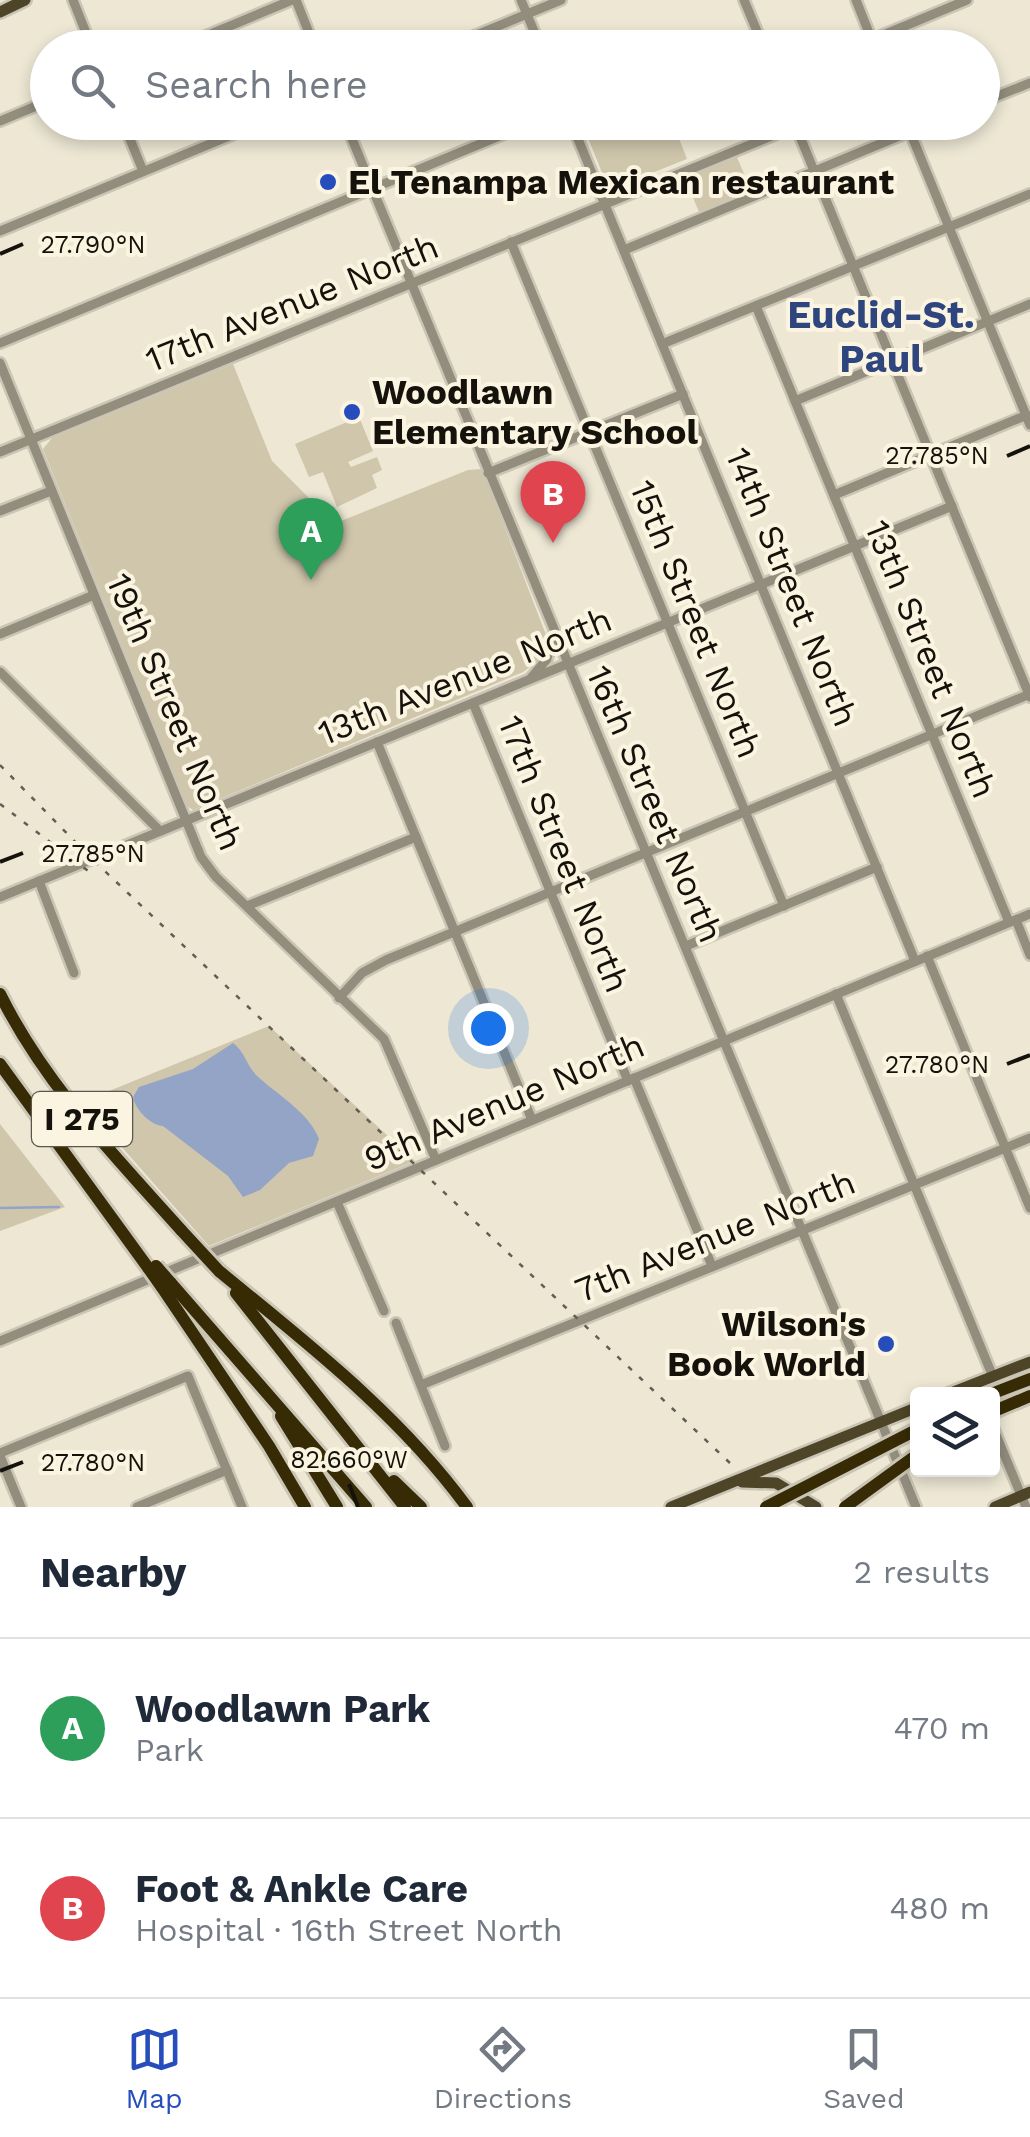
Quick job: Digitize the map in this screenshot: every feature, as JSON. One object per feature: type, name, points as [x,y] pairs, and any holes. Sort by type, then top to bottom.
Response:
[{"type":"highway","name":"I 275","points":[[0,994],[34,1056],[71,1106],[219,1271],[405,1507]]},
{"type":"highway","name":"I 275","points":[[0,1064],[165,1284],[258,1380],[338,1507]]},
{"type":"highway","points":[[219,1271],[353,1382],[433,1460],[467,1507]]},
{"type":"highway","points":[[165,1284],[305,1507]]},
{"type":"highway","points":[[1000,1390],[1030,1378]]},
{"type":"highway","points":[[258,1380],[366,1507]]},
{"type":"highway","points":[[1000,1409],[1030,1396]]},
{"type":"highway","points":[[766,1507],[910,1433]]},
{"type":"highway","points":[[366,1455],[421,1507]]},
{"type":"highway","points":[[845,1507],[910,1460]]},
{"type":"highway","points":[[784,1507],[838,1470]]},
{"type":"main road","points":[[0,9],[14,0]]},
{"type":"main road","points":[[0,9],[25,0]]},
{"type":"main road","points":[[980,1387],[993,1377],[1030,1362]]},
{"type":"main road","points":[[671,1507],[910,1410]]},
{"type":"main road","points":[[728,1483],[770,1481],[816,1507]]},
{"type":"main road","points":[[995,1507],[1026,1498]]},
{"type":"street","points":[[73,0],[85,30]]},
{"type":"street","points":[[221,30],[294,0],[307,30]]},
{"type":"street","points":[[521,0],[533,30]]},
{"type":"street","points":[[488,30],[561,0]]},
{"type":"street","points":[[744,0],[756,30]]},
{"type":"street","points":[[856,0],[869,30]]},
{"type":"street","points":[[902,30],[968,0]]},
{"type":"street","points":[[1000,95],[1030,83]]},
{"type":"street","points":[[0,120],[30,108]]},
{"type":"street","points":[[130,140],[143,172]]},
{"type":"street","points":[[0,232],[220,140]]},
{"type":"street","name":"16th Street North","points":[[353,140],[916,1507]]},
{"type":"street","points":[[0,342],[489,140]]},
{"type":"street","name":"14th Street North","points":[[578,140],[916,961]]},
{"type":"street","name":"17th Avenue North","points":[[0,452],[757,140]]},
{"type":"street","points":[[340,998],[371,967],[1030,695],[801,140]]},
{"type":"street","points":[[624,250],[880,140]]},
{"type":"street","points":[[834,495],[1029,418],[913,140]]},
{"type":"street","points":[[662,344],[1030,194]]},
{"type":"street","name":"15th Street North","points":[[511,242],[784,906]]},
{"type":"street","points":[[795,401],[1030,304]]},
{"type":"street","name":"13th Street North","points":[[756,306],[932,734],[1030,955]]},
{"type":"street","name":"19th Street North","points":[[0,363],[208,867],[377,1031],[395,1058],[436,1160]]},
{"type":"street","points":[[488,473],[682,394]]},
{"type":"street","points":[[0,511],[51,490]]},
{"type":"street","name":"13th Avenue North","points":[[0,897],[952,506]]},
{"type":"street","points":[[0,634],[94,595]]},
{"type":"street","points":[[529,680],[547,659],[554,632]]},
{"type":"street","points":[[0,672],[160,831]]},
{"type":"street","name":"17th Street North","points":[[473,703],[712,1266]]},
{"type":"street","points":[[377,742],[532,1120]]},
{"type":"street","points":[[247,906],[416,837]]},
{"type":"street","points":[[686,946],[877,868]]},
{"type":"street","points":[[39,881],[74,973]]},
{"type":"street","name":"9th Avenue North","points":[[0,1342],[1030,914]]},
{"type":"street","points":[[927,956],[1030,1208]]},
{"type":"street","points":[[836,994],[993,1377]]},
{"type":"street","name":"7th Avenue North","points":[[420,1385],[1030,1138]]},
{"type":"street","points":[[337,1202],[384,1311]]},
{"type":"street","points":[[396,1323],[445,1446]]},
{"type":"street","points":[[21,1507],[0,1454],[188,1376],[242,1507]]},
{"type":"street","points":[[1000,1442],[1026,1498]]},
{"type":"street","points":[[137,1507],[227,1470]]},
{"type":"shaded area","points":[[589,140],[680,140],[687,159],[609,190]]},
{"type":"shaded area","points":[[736,155],[751,190],[699,212],[684,176]]},
{"type":"shaded area","points":[[233,364],[272,461],[316,505],[327,528],[338,529],[336,523],[468,470],[482,469],[548,640],[544,657],[523,672],[193,810],[187,806],[43,449],[52,438]]},
{"type":"shaded area","points":[[359,417],[373,451],[348,462],[351,467],[377,457],[382,470],[372,475],[377,488],[337,507],[323,472],[309,477],[295,444]]},
{"type":"shaded area","points":[[269,1026],[415,1161],[209,1246],[82,1102]]},
{"type":"shaded area","points":[[0,1124],[65,1207],[0,1231]]},
{"type":"water","points":[[233,1043],[256,1075],[300,1112],[319,1139],[313,1156],[289,1163],[260,1190],[243,1197],[228,1176],[145,1116],[133,1097],[139,1087],[193,1069]]},
{"type":"waterway","points":[[0,1208],[59,1207]]},
{"type":"railway","points":[[0,765],[92,859],[731,1464]]},
{"type":"railway","points":[[0,804],[92,874]]},
{"type":"place","name":"El Tenampa Mexican restaurant","points":[[328,182]]},
{"type":"place","name":"Woodlawn Elementary School","points":[[352,412]]},
{"type":"place","name":"Foot & Ankle Care","points":[[553,543]]},
{"type":"place","name":"Woodlawn Park","points":[[311,580]]},
{"type":"place","name":"Wilson's Book World","points":[[886,1344]]},
{"type":"district","name":"Euclid-St. Paul","points":[[881,337]]}]
